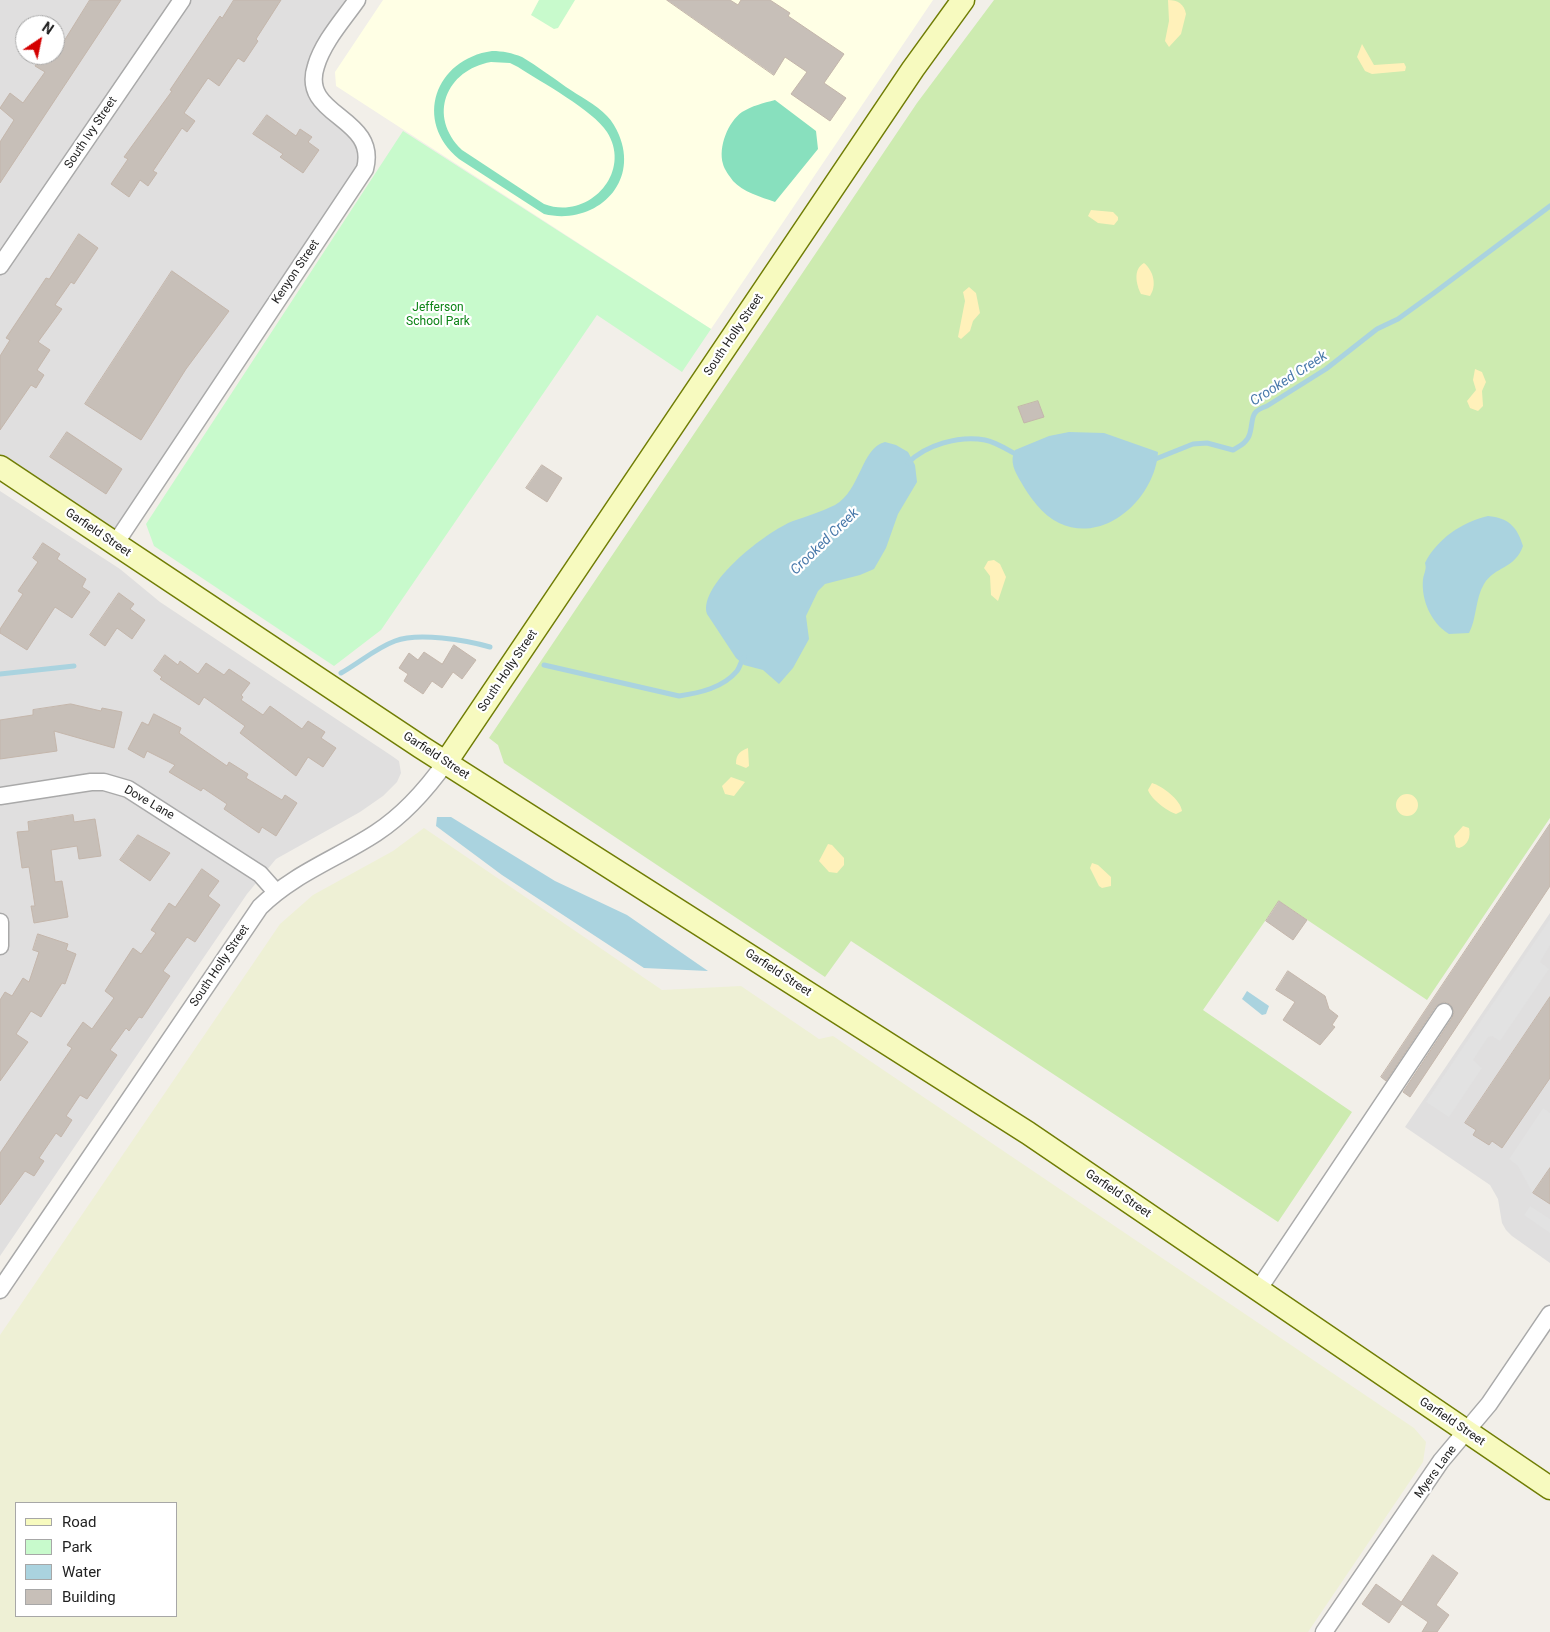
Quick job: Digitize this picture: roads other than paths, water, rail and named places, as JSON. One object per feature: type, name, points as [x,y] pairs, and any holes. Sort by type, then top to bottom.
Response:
[{"type":"main road","name":"South Holly Street","points":[[446,762],[902,85],[963,0]]},
{"type":"main road","name":"Garfield Street","points":[[0,467],[446,762],[1028,1133],[1550,1488]]},
{"type":"street","name":"South Ivy Street","points":[[0,266],[182,0]]},
{"type":"street","name":"Kenyon Street","points":[[115,544],[365,169],[368,159],[364,140],[357,131],[326,106],[316,90],[314,80],[316,65],[322,53],[357,0]]},
{"type":"street","name":"South Holly Street","points":[[0,1290],[260,907],[276,892],[376,833],[402,814],[429,786],[446,762]]},
{"type":"street","name":"Dove Lane","points":[[0,796],[91,782],[104,782],[128,789],[260,874],[276,892]]},
{"type":"street","points":[[0,922],[0,946]]},
{"type":"street","points":[[1258,1290],[1444,1012]]},
{"type":"street","name":"Myers Lane","points":[[1324,1632],[1441,1461],[1489,1404],[1550,1314]]},
{"type":"water","points":[[1069,432],[1104,433],[1158,452],[1155,469],[1148,486],[1137,500],[1125,513],[1110,522],[1093,528],[1076,528],[1053,520],[1037,505],[1024,487],[1013,462],[1015,450],[1049,436]]},
{"type":"water","points":[[885,442],[896,445],[908,452],[915,465],[917,482],[898,514],[886,548],[874,569],[860,575],[825,584],[818,591],[806,616],[809,639],[793,668],[779,684],[763,670],[744,665],[736,658],[707,614],[707,602],[713,588],[723,574],[737,560],[767,536],[793,521],[835,505],[844,498],[871,452]]},
{"type":"water","points":[[1488,516],[1511,524],[1518,533],[1523,546],[1515,559],[1489,578],[1484,584],[1469,633],[1449,634],[1437,624],[1428,610],[1423,587],[1425,563],[1436,546],[1451,533],[1469,522]]},
{"type":"water","points":[[437,817],[451,817],[555,881],[627,915],[708,971],[644,968],[502,875],[436,826]]},
{"type":"water","points":[[1247,991],[1269,1006],[1266,1014],[1262,1015],[1242,999]]},
{"type":"waterway","name":"Crooked Creek","points":[[1153,460],[1193,444],[1207,443],[1233,450],[1238,447],[1249,436],[1253,416],[1257,411],[1326,369],[1377,329],[1398,319],[1550,206]]},
{"type":"waterway","name":"Crooked Creek","points":[[908,463],[933,446],[965,439],[989,441],[1017,455]]},
{"type":"waterway","points":[[341,673],[381,648],[405,638],[442,638],[490,647]]},
{"type":"waterway","name":"Crooked Creek","points":[[544,665],[679,696],[702,691],[725,682],[737,671],[744,657]]},
{"type":"waterway","points":[[0,674],[74,666]]},
{"type":"park label","name":"Jefferson School Park","points":[[438,315]]}]
